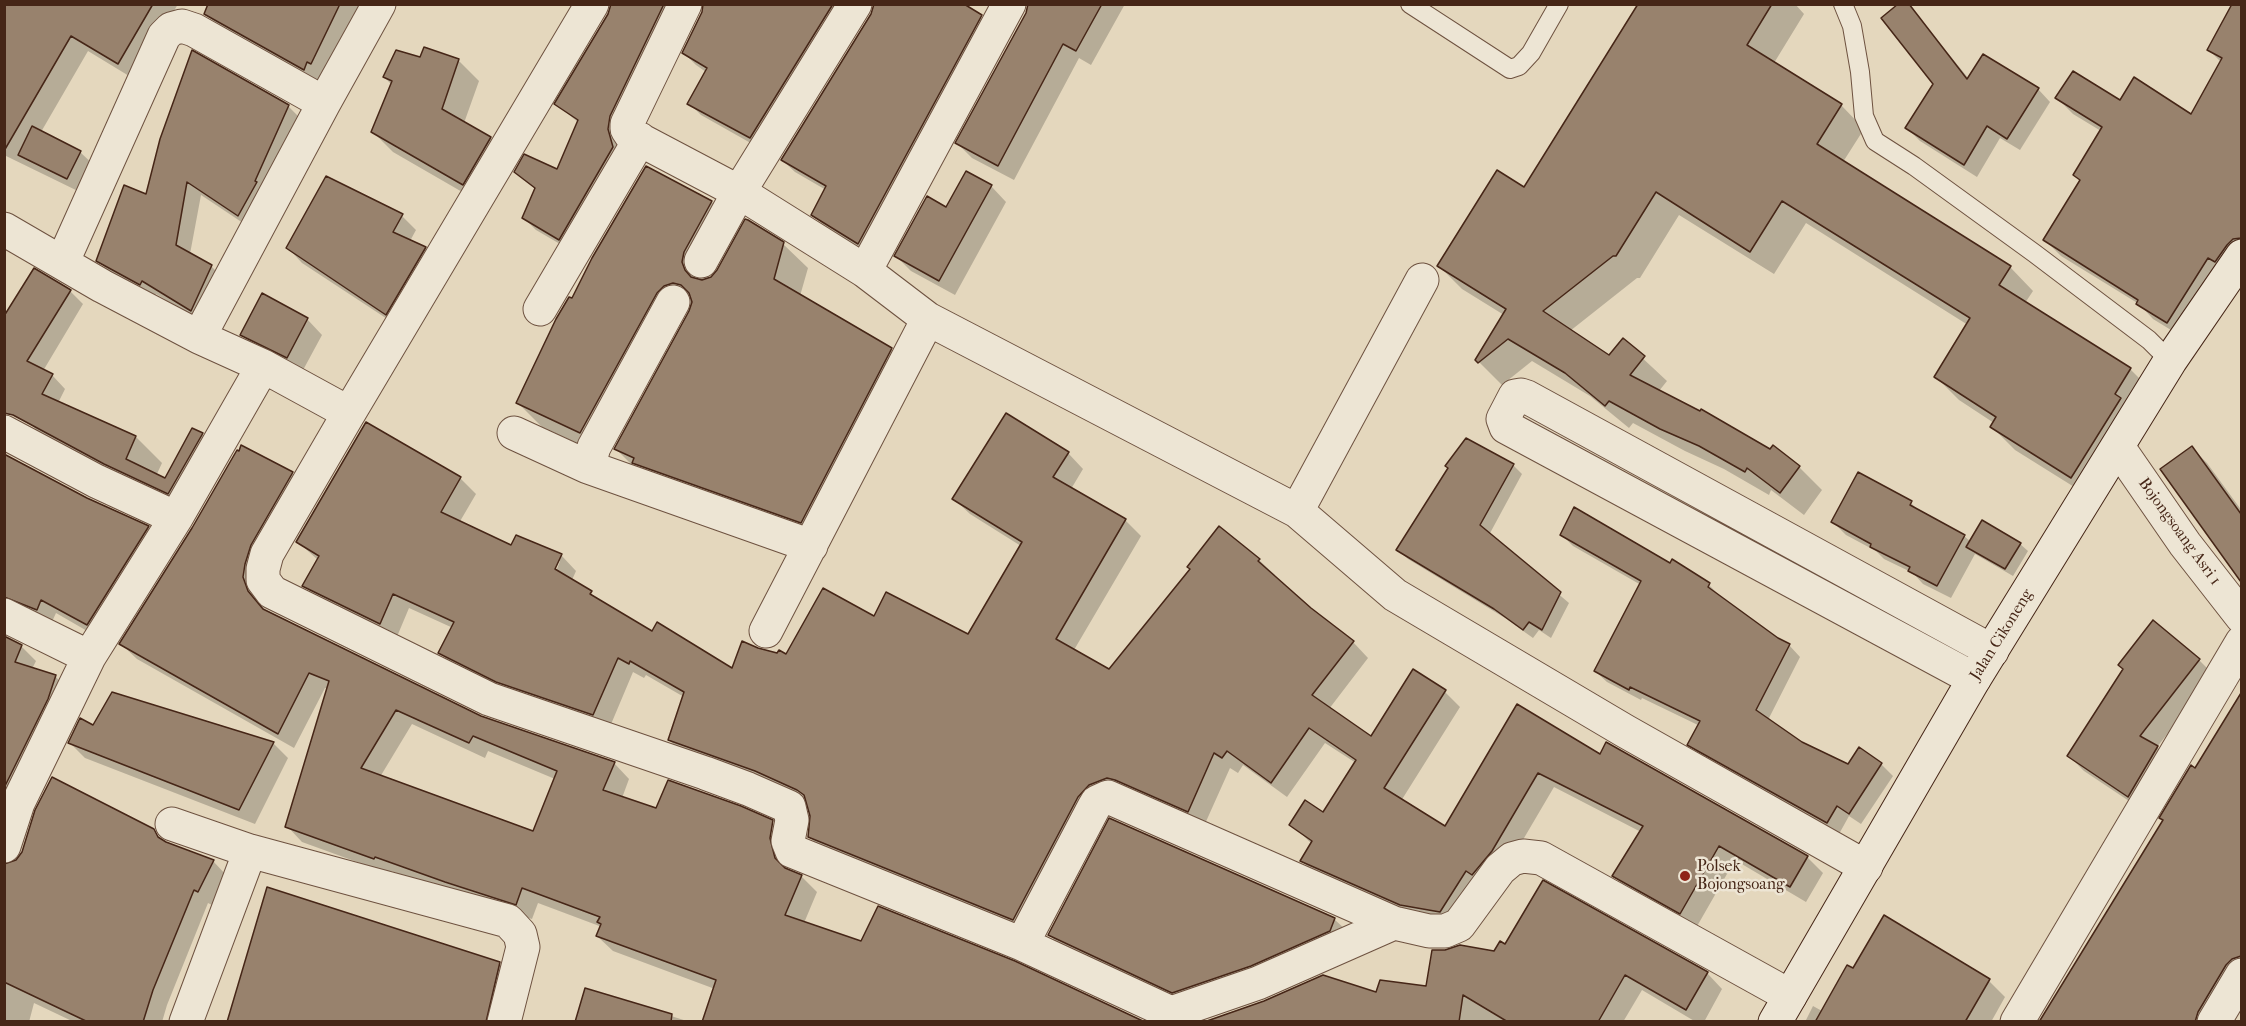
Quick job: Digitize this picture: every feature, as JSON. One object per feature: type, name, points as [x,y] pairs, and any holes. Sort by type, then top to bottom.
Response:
[{"type":"street","points":[[199,337],[379,4]]},
{"type":"street","points":[[592,4],[267,554],[263,568],[263,580],[272,592],[489,699],[705,773],[789,807],[792,820],[788,841],[792,851],[1022,944],[1171,1013],[1258,983],[1394,923]]},
{"type":"street","points":[[685,4],[627,124],[627,129],[632,135],[739,192],[865,271],[928,319],[1297,511],[1395,595],[1624,731],[1866,867]]},
{"type":"street","points":[[700,261],[739,192],[855,4]]},
{"type":"street","points":[[865,271],[1009,4]]},
{"type":"street","points":[[63,261],[164,36],[171,29],[182,26],[194,30],[324,103]]},
{"type":"street","points":[[540,309],[640,139]]},
{"type":"street","points":[[4,229],[63,261],[102,286],[199,337],[263,366],[349,413]]},
{"type":"street","name":"Jalan Cikoneng","points":[[1782,1009],[1974,679],[2170,361],[2241,256]]},
{"type":"street","points":[[1297,511],[1422,280]]},
{"type":"street","points":[[588,467],[594,447],[673,302]]},
{"type":"street","points":[[766,631],[928,319]]},
{"type":"street","points":[[4,846],[11,800],[89,657],[176,518],[263,366]]},
{"type":"street","points":[[1974,679],[1506,427],[1503,419],[1515,396],[1527,397],[1992,651]]},
{"type":"street","points":[[4,432],[96,481],[176,518]]},
{"type":"street","points":[[513,433],[588,467],[810,546]]},
{"type":"street","name":"Bojongsoang Asri 1","points":[[2118,447],[2185,544],[2241,616]]},
{"type":"street","points":[[4,615],[89,657]]},
{"type":"street","points":[[2017,1022],[2241,642]]},
{"type":"street","points":[[1022,944],[1094,807],[1097,802],[1108,797],[1394,923],[1429,931],[1445,931],[1459,925],[1500,869],[1512,859],[1523,856],[1541,858],[1782,1009]]},
{"type":"street","points":[[172,824],[250,851],[508,921],[520,934],[523,947],[504,1022]]},
{"type":"street","points":[[186,1022],[250,851]]},
{"type":"street","points":[[2214,1022],[2241,975]]},
{"type":"lane","points":[[1410,4],[1510,69],[1519,66],[1532,53],[1559,4]]},
{"type":"lane","points":[[1843,4],[1852,26],[1860,72],[1864,116],[1875,141],[1914,166],[2034,253],[2149,340],[2170,361]]},
{"type":"building","points":[[4,4],[153,4],[118,64],[71,36],[4,151]]},
{"type":"building","points":[[208,4],[340,4],[311,64],[307,62],[304,70],[204,14]]},
{"type":"building","points":[[611,4],[664,4],[610,116],[608,129],[613,147],[559,240],[522,218],[535,188],[514,172],[524,154],[557,169],[578,120],[554,104],[608,14]]},
{"type":"building","points":[[703,4],[833,4],[750,138],[687,104],[707,68],[682,53],[702,12]]},
{"type":"building","points":[[874,4],[964,4],[982,15],[858,244],[811,215],[826,186],[781,160],[871,14]]},
{"type":"building","points":[[1028,4],[1102,4],[1076,51],[1063,44],[998,166],[955,143],[1026,13]]},
{"type":"building","points":[[1638,4],[1772,4],[1747,45],[1842,104],[1817,144],[2011,266],[1999,285],[2131,368],[2115,394],[2121,398],[2071,478],[1990,427],[1996,417],[1934,377],[1970,318],[1782,201],[1750,252],[1656,192],[1616,256],[1613,256],[1543,311],[1609,355],[1623,338],[1645,356],[1630,375],[1700,411],[1701,409],[1770,449],[1773,445],[1800,466],[1780,493],[1747,468],[1745,472],[1609,401],[1605,406],[1565,373],[1508,339],[1478,363],[1475,360],[1506,309],[1437,266],[1497,170],[1524,187]]},
{"type":"building","points":[[1898,4],[1909,4],[1967,79],[1983,54],[2039,88],[2007,139],[1987,126],[1964,165],[1905,128],[1933,84],[1881,18]]},
{"type":"building","points":[[2232,4],[2241,4],[2241,238],[2233,239],[2215,262],[2208,258],[2167,323],[2136,304],[2138,300],[2043,240],[2080,180],[2073,175],[2102,127],[2055,98],[2073,71],[2120,100],[2134,77],[2191,114],[2222,58],[2207,50]]},
{"type":"building","points":[[424,47],[459,59],[442,109],[491,137],[463,185],[371,132],[392,81],[383,77],[396,50],[420,57]]},
{"type":"building","points":[[192,50],[289,105],[255,181],[257,182],[238,216],[187,182],[176,245],[212,265],[191,311],[142,281],[140,285],[96,261],[124,185],[146,194],[160,139]]},
{"type":"building","points":[[32,126],[81,151],[67,179],[18,155]]},
{"type":"building","points":[[646,166],[712,201],[684,252],[682,262],[691,277],[702,280],[711,277],[745,219],[748,220],[784,242],[774,279],[892,348],[801,523],[632,463],[634,458],[614,449],[689,311],[692,302],[689,293],[681,285],[673,283],[664,286],[657,293],[580,433],[516,403],[556,319],[569,297],[572,298],[592,258]]},
{"type":"building","points":[[966,171],[992,185],[939,281],[894,256],[927,196],[946,207]]},
{"type":"building","points":[[326,176],[403,214],[393,232],[426,247],[386,315],[286,248]]},
{"type":"building","points":[[34,268],[71,290],[27,361],[53,374],[42,394],[136,436],[126,459],[165,478],[192,428],[203,433],[168,494],[104,464],[13,415],[4,413],[4,316]]},
{"type":"building","points":[[262,293],[308,318],[287,358],[240,335]]},
{"type":"building","points":[[1006,413],[1069,452],[1053,477],[1126,519],[1056,639],[1109,669],[1190,569],[1187,567],[1219,526],[1260,559],[1258,561],[1311,608],[1354,641],[1312,695],[1371,736],[1413,669],[1446,690],[1384,788],[1445,826],[1517,704],[1600,754],[1606,742],[1808,856],[1790,887],[1719,846],[1680,914],[1612,876],[1643,826],[1538,773],[1492,851],[1472,875],[1466,871],[1440,912],[1400,905],[1300,861],[1312,841],[1289,825],[1305,800],[1323,812],[1356,760],[1309,728],[1271,783],[1227,751],[1222,758],[1214,753],[1188,812],[1115,780],[1107,778],[1089,785],[1078,797],[1013,920],[808,837],[810,816],[804,795],[797,790],[755,771],[668,740],[684,692],[630,661],[629,664],[618,658],[593,715],[496,682],[438,653],[454,622],[393,594],[380,624],[302,586],[319,556],[296,542],[366,422],[461,477],[441,512],[511,545],[516,535],[562,554],[555,569],[592,591],[590,594],[652,631],[657,622],[732,668],[742,641],[758,648],[777,653],[779,650],[786,654],[823,588],[874,616],[886,592],[968,634],[1022,542],[952,499]]},
{"type":"building","points":[[1466,438],[1514,464],[1480,525],[1561,592],[1542,630],[1529,622],[1523,630],[1494,609],[1396,550],[1448,468],[1445,466]]},
{"type":"building","points":[[241,445],[293,472],[251,545],[245,564],[243,577],[248,591],[263,609],[481,716],[615,762],[603,790],[656,808],[668,780],[773,820],[770,838],[775,858],[785,868],[802,875],[785,915],[861,941],[878,906],[1015,961],[1145,1022],[702,1022],[716,980],[596,936],[601,924],[597,922],[600,917],[522,888],[516,905],[375,857],[374,859],[285,827],[329,681],[309,673],[278,734],[119,644],[192,528],[237,450],[239,451]],"holes":[[[396,710],[469,743],[473,736],[557,771],[533,831],[361,768]]]},
{"type":"building","points":[[2192,446],[2241,514],[2241,582],[2160,469]]},
{"type":"building","points":[[4,454],[87,498],[149,526],[87,625],[41,600],[37,610],[4,597]]},
{"type":"building","points":[[1858,472],[1912,501],[1910,505],[1965,535],[1937,586],[1908,571],[1910,567],[1870,547],[1871,544],[1831,522]]},
{"type":"building","points":[[1574,507],[1670,563],[1672,559],[1710,583],[1708,587],[1778,638],[1790,644],[1756,710],[1802,742],[1848,764],[1859,747],[1882,763],[1849,814],[1837,806],[1827,823],[1687,745],[1700,721],[1630,687],[1629,690],[1594,671],[1641,581],[1560,535]]},
{"type":"building","points":[[1982,520],[2021,543],[2005,569],[1966,547]]},
{"type":"building","points":[[2153,620],[2200,659],[2140,736],[2158,746],[2128,797],[2067,756],[2123,669],[2118,665]]},
{"type":"building","points":[[4,636],[22,645],[15,662],[56,675],[48,699],[4,788]]},
{"type":"building","points":[[112,692],[274,742],[239,810],[68,743],[80,718],[93,725]]},
{"type":"building","points":[[2241,693],[2241,956],[2232,959],[2226,965],[2198,1012],[2195,1022],[2039,1022],[2163,820],[2159,818],[2191,765],[2195,768]]},
{"type":"building","points":[[52,777],[154,829],[158,837],[166,842],[214,860],[198,892],[194,890],[153,990],[143,1022],[88,1022],[4,982],[4,864],[16,860],[22,852],[35,810]]},
{"type":"building","points":[[1109,818],[1335,918],[1330,931],[1251,966],[1172,993],[1048,935]]},
{"type":"building","points":[[1543,880],[1708,972],[1686,1010],[1625,975],[1598,1022],[1508,1022],[1463,995],[1459,1022],[1204,1022],[1264,1001],[1323,975],[1376,992],[1380,980],[1426,986],[1432,950],[1445,950],[1460,945],[1494,951],[1500,941],[1505,944]]},
{"type":"building","points":[[267,887],[500,962],[486,1022],[227,1022]]},
{"type":"building","points":[[1884,915],[1990,979],[1965,1022],[1815,1022],[1847,965],[1853,968]]},
{"type":"building","points":[[585,988],[672,1014],[671,1022],[575,1022]]},
{"type":"place","name":"Polsek Bojongsoang","points":[[1685,876]]}]
